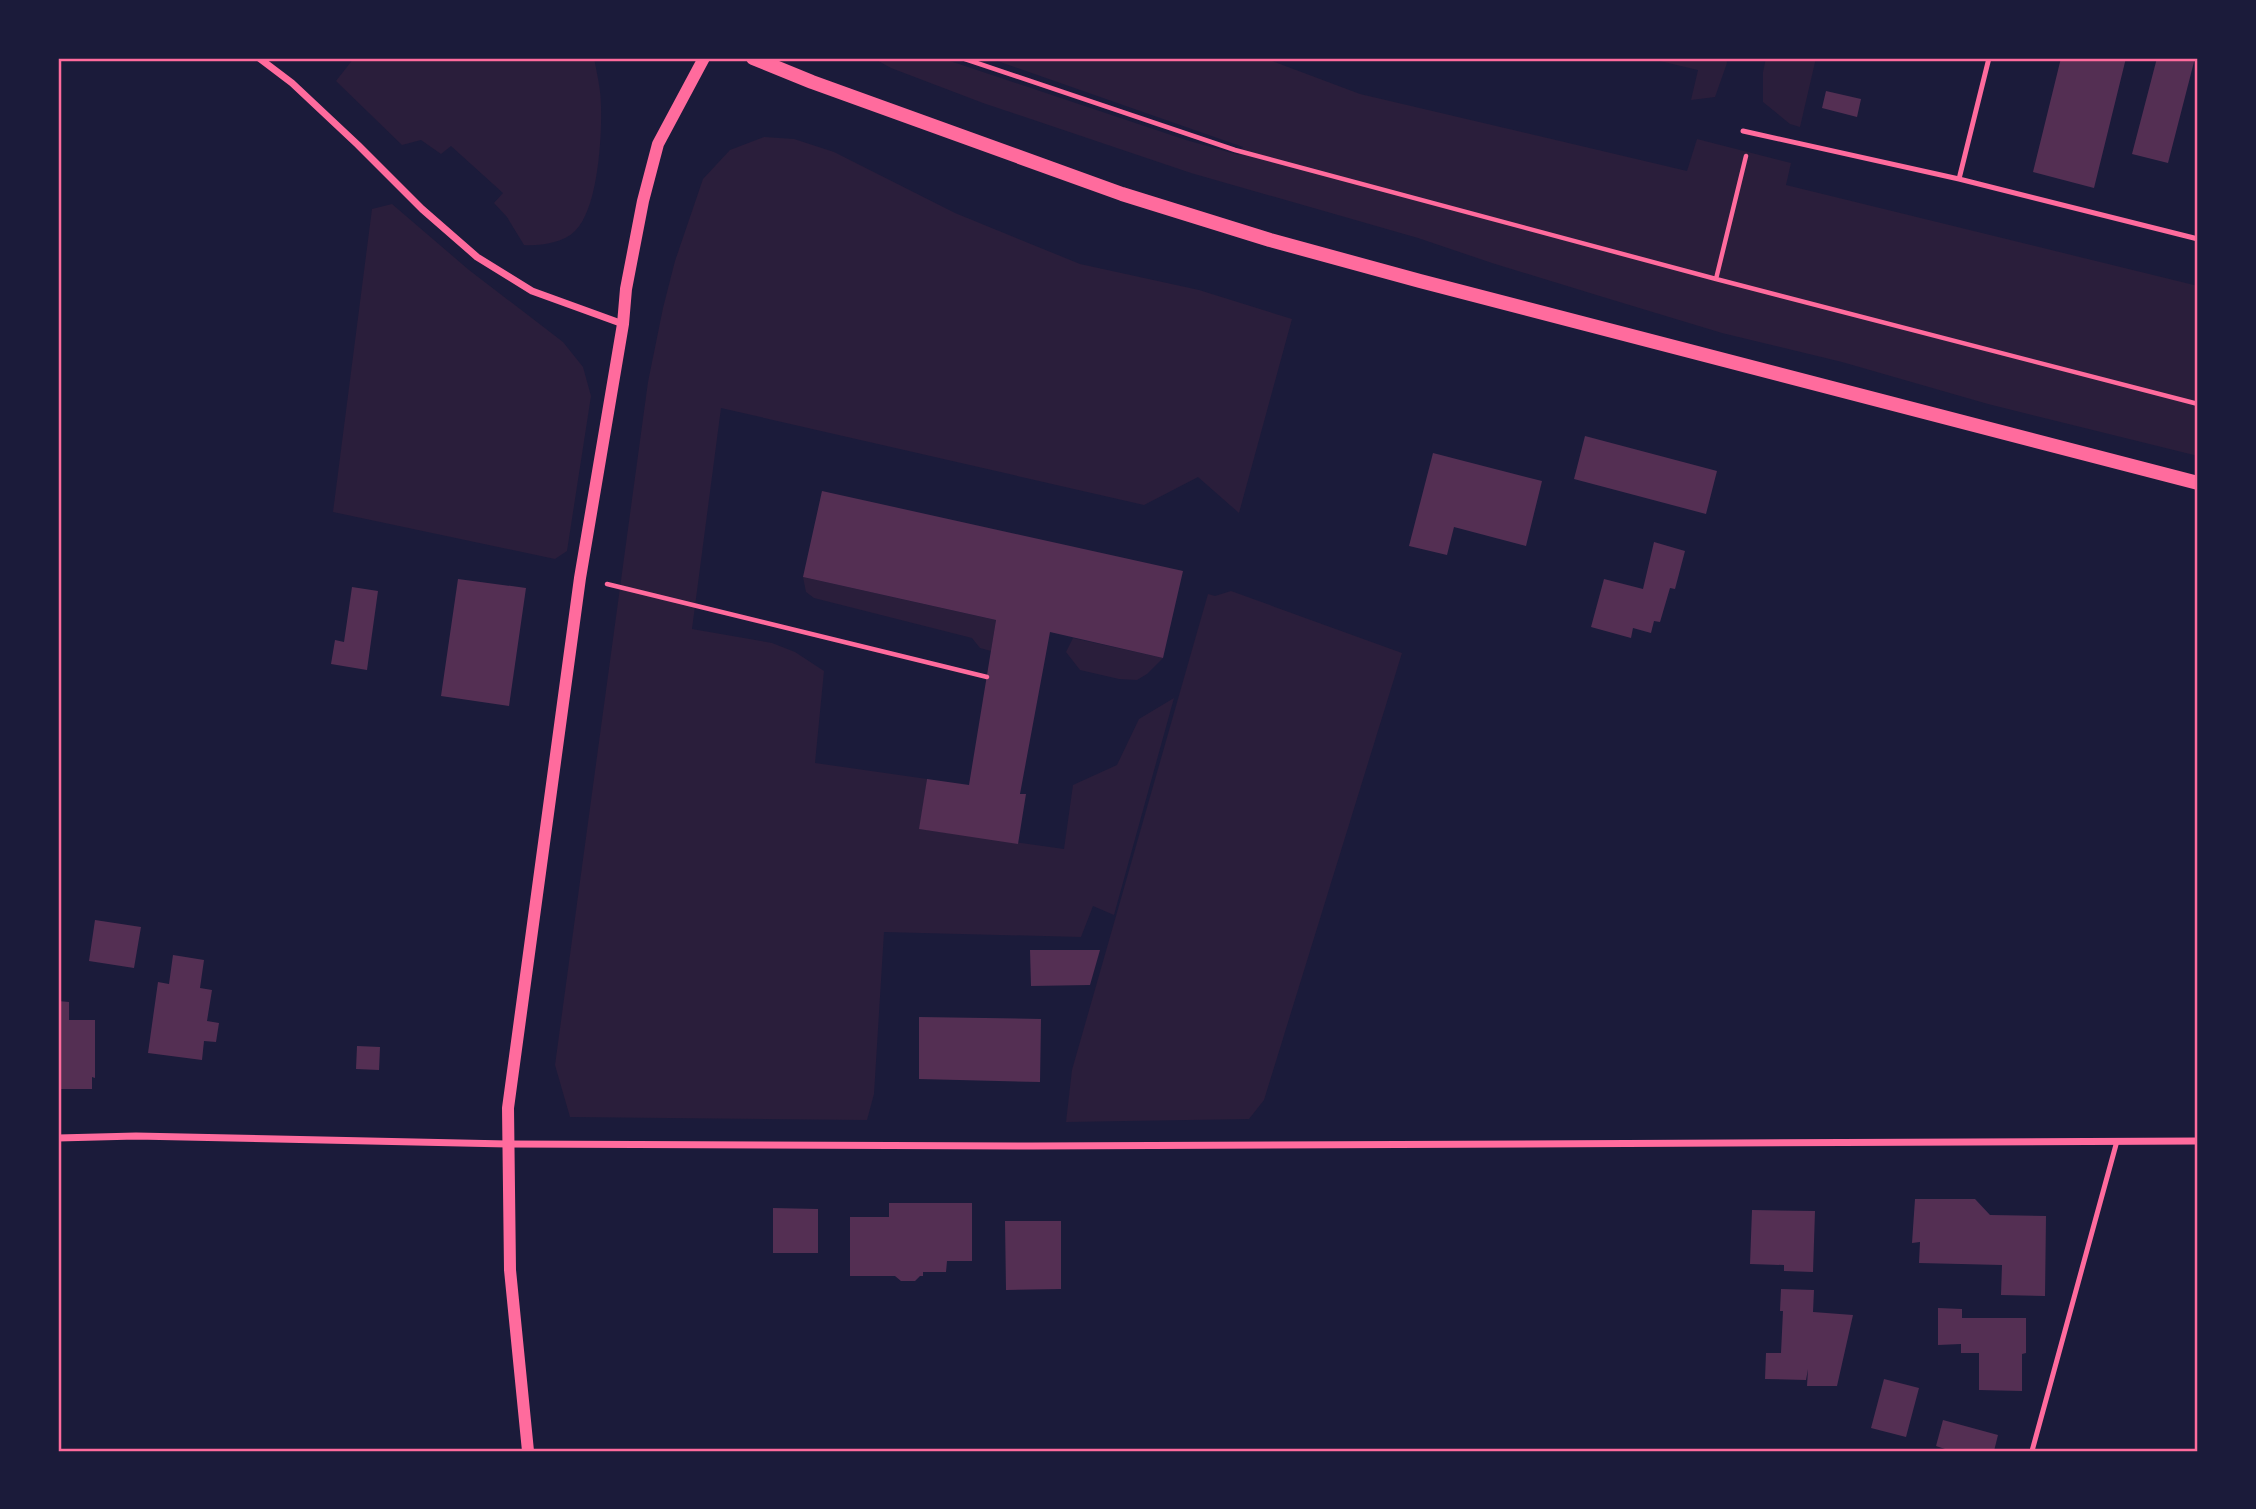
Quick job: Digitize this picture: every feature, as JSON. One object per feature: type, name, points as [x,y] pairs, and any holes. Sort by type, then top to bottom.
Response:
[{"type":"main road","points":[[753,58],[1109,190],[1270,240],[2198,483]]},
{"type":"street","points":[[259,58],[292,83],[422,209],[477,257],[532,291],[623,324]]},
{"type":"street","points":[[528,1451],[510,1270],[508,1108],[580,578],[623,324],[626,289],[643,201],[658,144],[704,58]]},
{"type":"street","points":[[58,1138],[136,1136],[507,1144],[1032,1146],[2198,1141]]},
{"type":"lane","points":[[1959,179],[1989,58]]},
{"type":"lane","points":[[1743,131],[1959,179],[2198,239]]},
{"type":"lane","points":[[2032,1451],[2116,1141]]},
{"type":"path","points":[[962,58],[1235,150],[2198,404]]},
{"type":"path","points":[[1716,279],[1747,154],[1743,131]]},
{"type":"path","points":[[580,578],[987,677]]},
{"type":"shaded area","points":[[354,58],[594,58],[601,100],[599,153],[594,190],[583,221],[575,231],[564,238],[551,243],[524,245],[507,217],[494,203],[503,193],[451,146],[441,154],[421,140],[402,145],[336,81]]},
{"type":"shaded area","points":[[873,58],[941,58],[1186,140],[1239,155],[1243,147],[989,58],[1264,58],[1360,94],[1687,171],[1697,139],[1791,163],[1786,185],[2198,286],[2198,456],[1988,404],[1842,362],[1722,333],[1418,238],[1191,173],[983,103],[891,68]]},
{"type":"shaded area","points":[[1647,58],[1726,58],[1727,63],[1715,97],[1691,100],[1698,70]]},
{"type":"shaded area","points":[[1766,58],[1816,58],[1800,127],[1790,124],[1763,102]]},
{"type":"shaded area","points":[[764,137],[794,139],[834,152],[955,213],[1080,264],[1199,290],[1292,319],[1239,513],[1198,477],[1144,505],[721,408],[692,629],[772,643],[795,652],[824,671],[815,763],[927,779],[920,829],[1064,849],[1073,785],[1117,765],[1139,719],[1174,698],[1114,915],[1093,906],[1081,937],[884,932],[874,1094],[867,1120],[570,1117],[555,1065],[648,382],[675,261],[703,179],[730,150]]},
{"type":"shaded area","points":[[392,204],[469,270],[563,342],[583,367],[591,396],[567,551],[555,559],[333,512],[372,209]]},
{"type":"shaded area","points":[[803,577],[996,620],[991,651],[980,648],[972,638],[814,598],[806,592]]},
{"type":"shaded area","points":[[1231,591],[1402,653],[1264,1100],[1249,1119],[1066,1122],[1072,1070],[1208,594],[1215,596]]},
{"type":"shaded area","points":[[1073,638],[1163,658],[1137,680],[1119,679],[1080,670],[1066,652]]},
{"type":"building","points":[[2061,58],[2126,58],[2094,188],[2033,172]]},
{"type":"building","points":[[2157,58],[2195,58],[2168,163],[2132,154]]},
{"type":"building","points":[[1826,91],[1861,99],[1857,117],[1822,108]]},
{"type":"building","points":[[1585,436],[1717,471],[1706,514],[1574,479]]},
{"type":"building","points":[[1433,453],[1542,481],[1526,546],[1454,527],[1447,555],[1409,546]]},
{"type":"building","points":[[822,491],[1183,571],[1163,658],[1050,632],[1020,794],[1026,794],[1018,844],[919,829],[927,779],[969,785],[996,620],[803,577]]},
{"type":"building","points":[[1654,542],[1685,551],[1675,589],[1670,588],[1660,622],[1654,621],[1651,633],[1633,628],[1631,638],[1591,627],[1604,579],[1643,589]]},
{"type":"building","points":[[458,579],[526,588],[509,706],[441,696]]},
{"type":"building","points":[[352,587],[378,591],[367,670],[331,664],[335,640],[344,642]]},
{"type":"building","points":[[95,920],[141,927],[134,968],[89,961]]},
{"type":"building","points":[[1030,950],[1100,950],[1090,985],[1031,986]]},
{"type":"building","points":[[173,955],[204,960],[200,988],[212,990],[207,1021],[219,1023],[216,1042],[204,1041],[202,1060],[148,1053],[158,982],[169,984]]},
{"type":"building","points":[[58,1001],[69,1002],[69,1020],[95,1020],[95,1078],[92,1077],[92,1089],[58,1089]]},
{"type":"building","points":[[919,1017],[1041,1019],[1040,1082],[919,1079]]},
{"type":"building","points":[[357,1046],[380,1047],[379,1070],[356,1069]]},
{"type":"building","points":[[1915,1199],[1975,1199],[1990,1215],[2046,1216],[2045,1296],[2001,1295],[2002,1265],[1919,1263],[1920,1242],[1912,1243]]},
{"type":"building","points":[[889,1203],[972,1203],[972,1261],[947,1261],[946,1272],[923,1272],[923,1276],[915,1281],[901,1281],[895,1276],[850,1276],[850,1217],[889,1217]]},
{"type":"building","points":[[773,1208],[818,1209],[818,1253],[773,1253]]},
{"type":"building","points":[[1752,1210],[1815,1211],[1813,1272],[1784,1271],[1784,1265],[1750,1264]]},
{"type":"building","points":[[1005,1221],[1061,1221],[1061,1289],[1006,1290]]},
{"type":"building","points":[[1781,1289],[1814,1290],[1813,1312],[1853,1315],[1837,1386],[1807,1386],[1808,1369],[1806,1380],[1765,1379],[1766,1353],[1781,1353]]},
{"type":"building","points":[[1938,1308],[1962,1309],[1962,1318],[2026,1318],[2022,1391],[1979,1390],[1979,1353],[1961,1353],[1961,1344],[1938,1345]]},
{"type":"building","points":[[1884,1379],[1919,1388],[1906,1437],[1871,1428]]},
{"type":"building","points":[[1943,1420],[1998,1435],[1994,1451],[1944,1451],[1945,1449],[1936,1446]]}]
